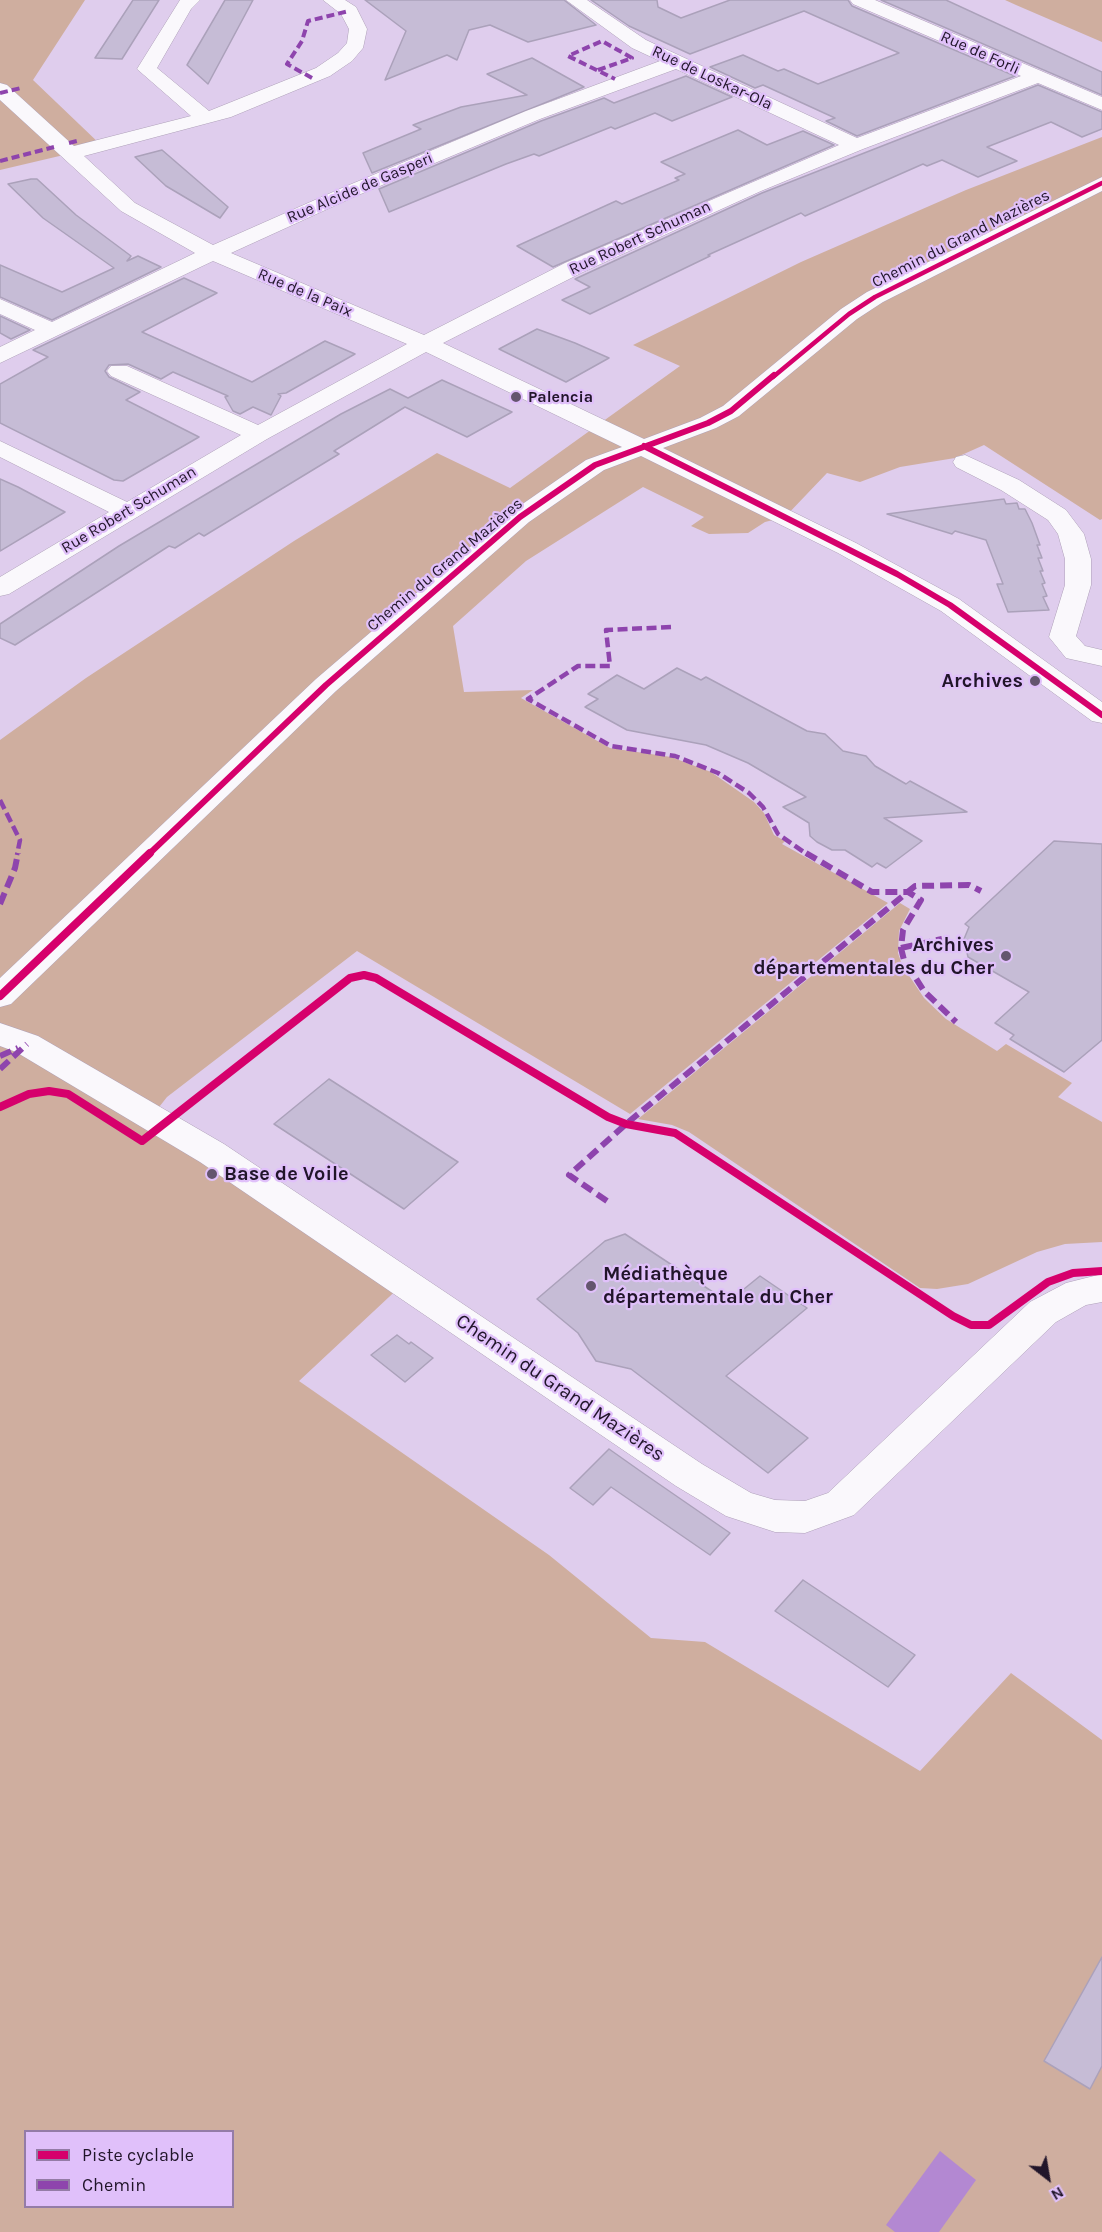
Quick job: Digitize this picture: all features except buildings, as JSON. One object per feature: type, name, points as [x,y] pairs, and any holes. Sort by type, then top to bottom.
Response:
[{"type":"street","points":[[191,0],[184,6],[147,69],[206,118]]},
{"type":"street","points":[[72,153],[206,118],[309,79],[345,57],[356,44],[358,28],[348,11],[332,0]]},
{"type":"street","name":"Rue de Loskar-Ola","points":[[575,0],[626,36],[676,62],[856,145]]},
{"type":"street","name":"Rue de Forli","points":[[859,0],[1037,77],[1057,83],[1102,105]]},
{"type":"street","name":"Rue Alcide de Gasperi","points":[[0,356],[50,329],[349,192],[533,115],[676,62]]},
{"type":"street","name":"Rue Robert Schuman","points":[[0,588],[259,434],[425,344],[573,268],[856,145],[1037,77]]},
{"type":"street","name":"Rue de la Paix","points":[[0,89],[136,213],[170,233],[425,344],[644,446],[897,574],[950,605],[1102,715]]},
{"type":"street","name":"Chemin du Grand Mazières","points":[[0,996],[326,685],[520,518],[578,475],[605,461],[708,423],[731,411],[849,314],[891,287],[1102,183]]},
{"type":"street","points":[[0,306],[50,329]]},
{"type":"street","points":[[119,371],[259,434]]},
{"type":"street","points":[[0,448],[126,511]]},
{"type":"street","points":[[965,462],[1010,485],[1057,515],[1071,534],[1078,560],[1078,585],[1062,637],[1076,652],[1102,658]]},
{"type":"street","points":[[1034,665],[1072,648]]},
{"type":"street","name":"Chemin du Grand Mazières","points":[[0,1034],[27,1044],[212,1153],[689,1475],[739,1505],[775,1516],[805,1517],[842,1504],[1043,1312],[1078,1293],[1102,1288]]},
{"type":"shaded area","points":[[0,0],[85,0],[33,80],[102,146],[0,170]]},
{"type":"shaded area","points":[[1005,0],[1102,0],[1102,42],[1016,5]]},
{"type":"shaded area","points":[[1102,137],[1102,519],[1100,520],[984,445],[955,458],[900,467],[860,482],[827,473],[785,517],[765,522],[748,533],[709,534],[691,526],[704,517],[643,487],[526,561],[453,626],[464,692],[533,690],[521,698],[610,748],[671,757],[711,772],[754,802],[764,813],[774,835],[785,841],[782,844],[888,903],[630,1114],[357,951],[167,1097],[152,1116],[404,1283],[299,1381],[549,1555],[651,1638],[705,1642],[920,1771],[1011,1673],[1102,1740],[1102,2232],[0,2232],[0,740],[86,678],[294,541],[437,453],[510,488],[680,366],[633,345],[801,262],[966,190]]},
{"type":"shaded area","points":[[900,903],[910,909],[899,931],[898,953],[902,965],[924,998],[946,1019],[997,1051],[1006,1044],[1072,1083],[1058,1097],[1102,1122],[1102,1242],[1065,1244],[1037,1252],[968,1284],[937,1289],[920,1288],[689,1132],[672,1125],[638,1119]]},
{"type":"shaded area","points":[[940,2151],[976,2180],[939,2232],[895,2232],[886,2225]]},
{"type":"marked path","points":[[312,78],[287,64],[302,41],[308,21],[349,11]]},
{"type":"marked path","points":[[598,70],[632,58],[602,41],[568,56],[615,79]]},
{"type":"marked path","points":[[0,93],[21,88]]},
{"type":"marked path","points":[[69,143],[77,141]]},
{"type":"marked path","points":[[0,161],[54,147]]},
{"type":"marked path","points":[[671,627],[606,630],[610,666],[578,666],[528,699],[611,746],[675,756],[718,773],[749,793],[763,807],[778,834],[814,859],[872,892],[908,892],[921,900],[903,930],[901,948],[904,960],[924,991],[956,1022]]},
{"type":"marked path","points":[[0,800],[20,840],[15,868],[0,904]]},
{"type":"marked path","points":[[607,1201],[569,1175],[626,1124],[915,886],[969,885],[981,891]]},
{"type":"marked path","points":[[901,948],[942,939]]},
{"type":"marked path","points":[[0,1069],[27,1044]]},
{"type":"marked path","points":[[0,1056],[18,1048]]},
{"type":"cycle path","points":[[0,996],[326,685],[520,517],[595,465],[708,423],[731,411],[849,314],[875,297],[1102,183]]},
{"type":"cycle path","points":[[644,446],[897,574],[950,605],[1102,715]]},
{"type":"cycle path","points":[[0,1107],[29,1094],[49,1091],[68,1094],[142,1141],[350,978],[364,975],[376,978],[608,1117],[626,1124],[675,1133],[953,1316],[971,1325],[989,1325],[1048,1282],[1073,1273],[1102,1271]]},
{"type":"place","name":"Palencia","points":[[516,397]]},
{"type":"place","name":"Archives","points":[[1035,681]]},
{"type":"place","name":"Archives départementales du Cher","points":[[1006,956]]},
{"type":"place","name":"Base de Voile","points":[[212,1174]]},
{"type":"place","name":"Médiathèque départementale du Cher","points":[[591,1286]]}]
